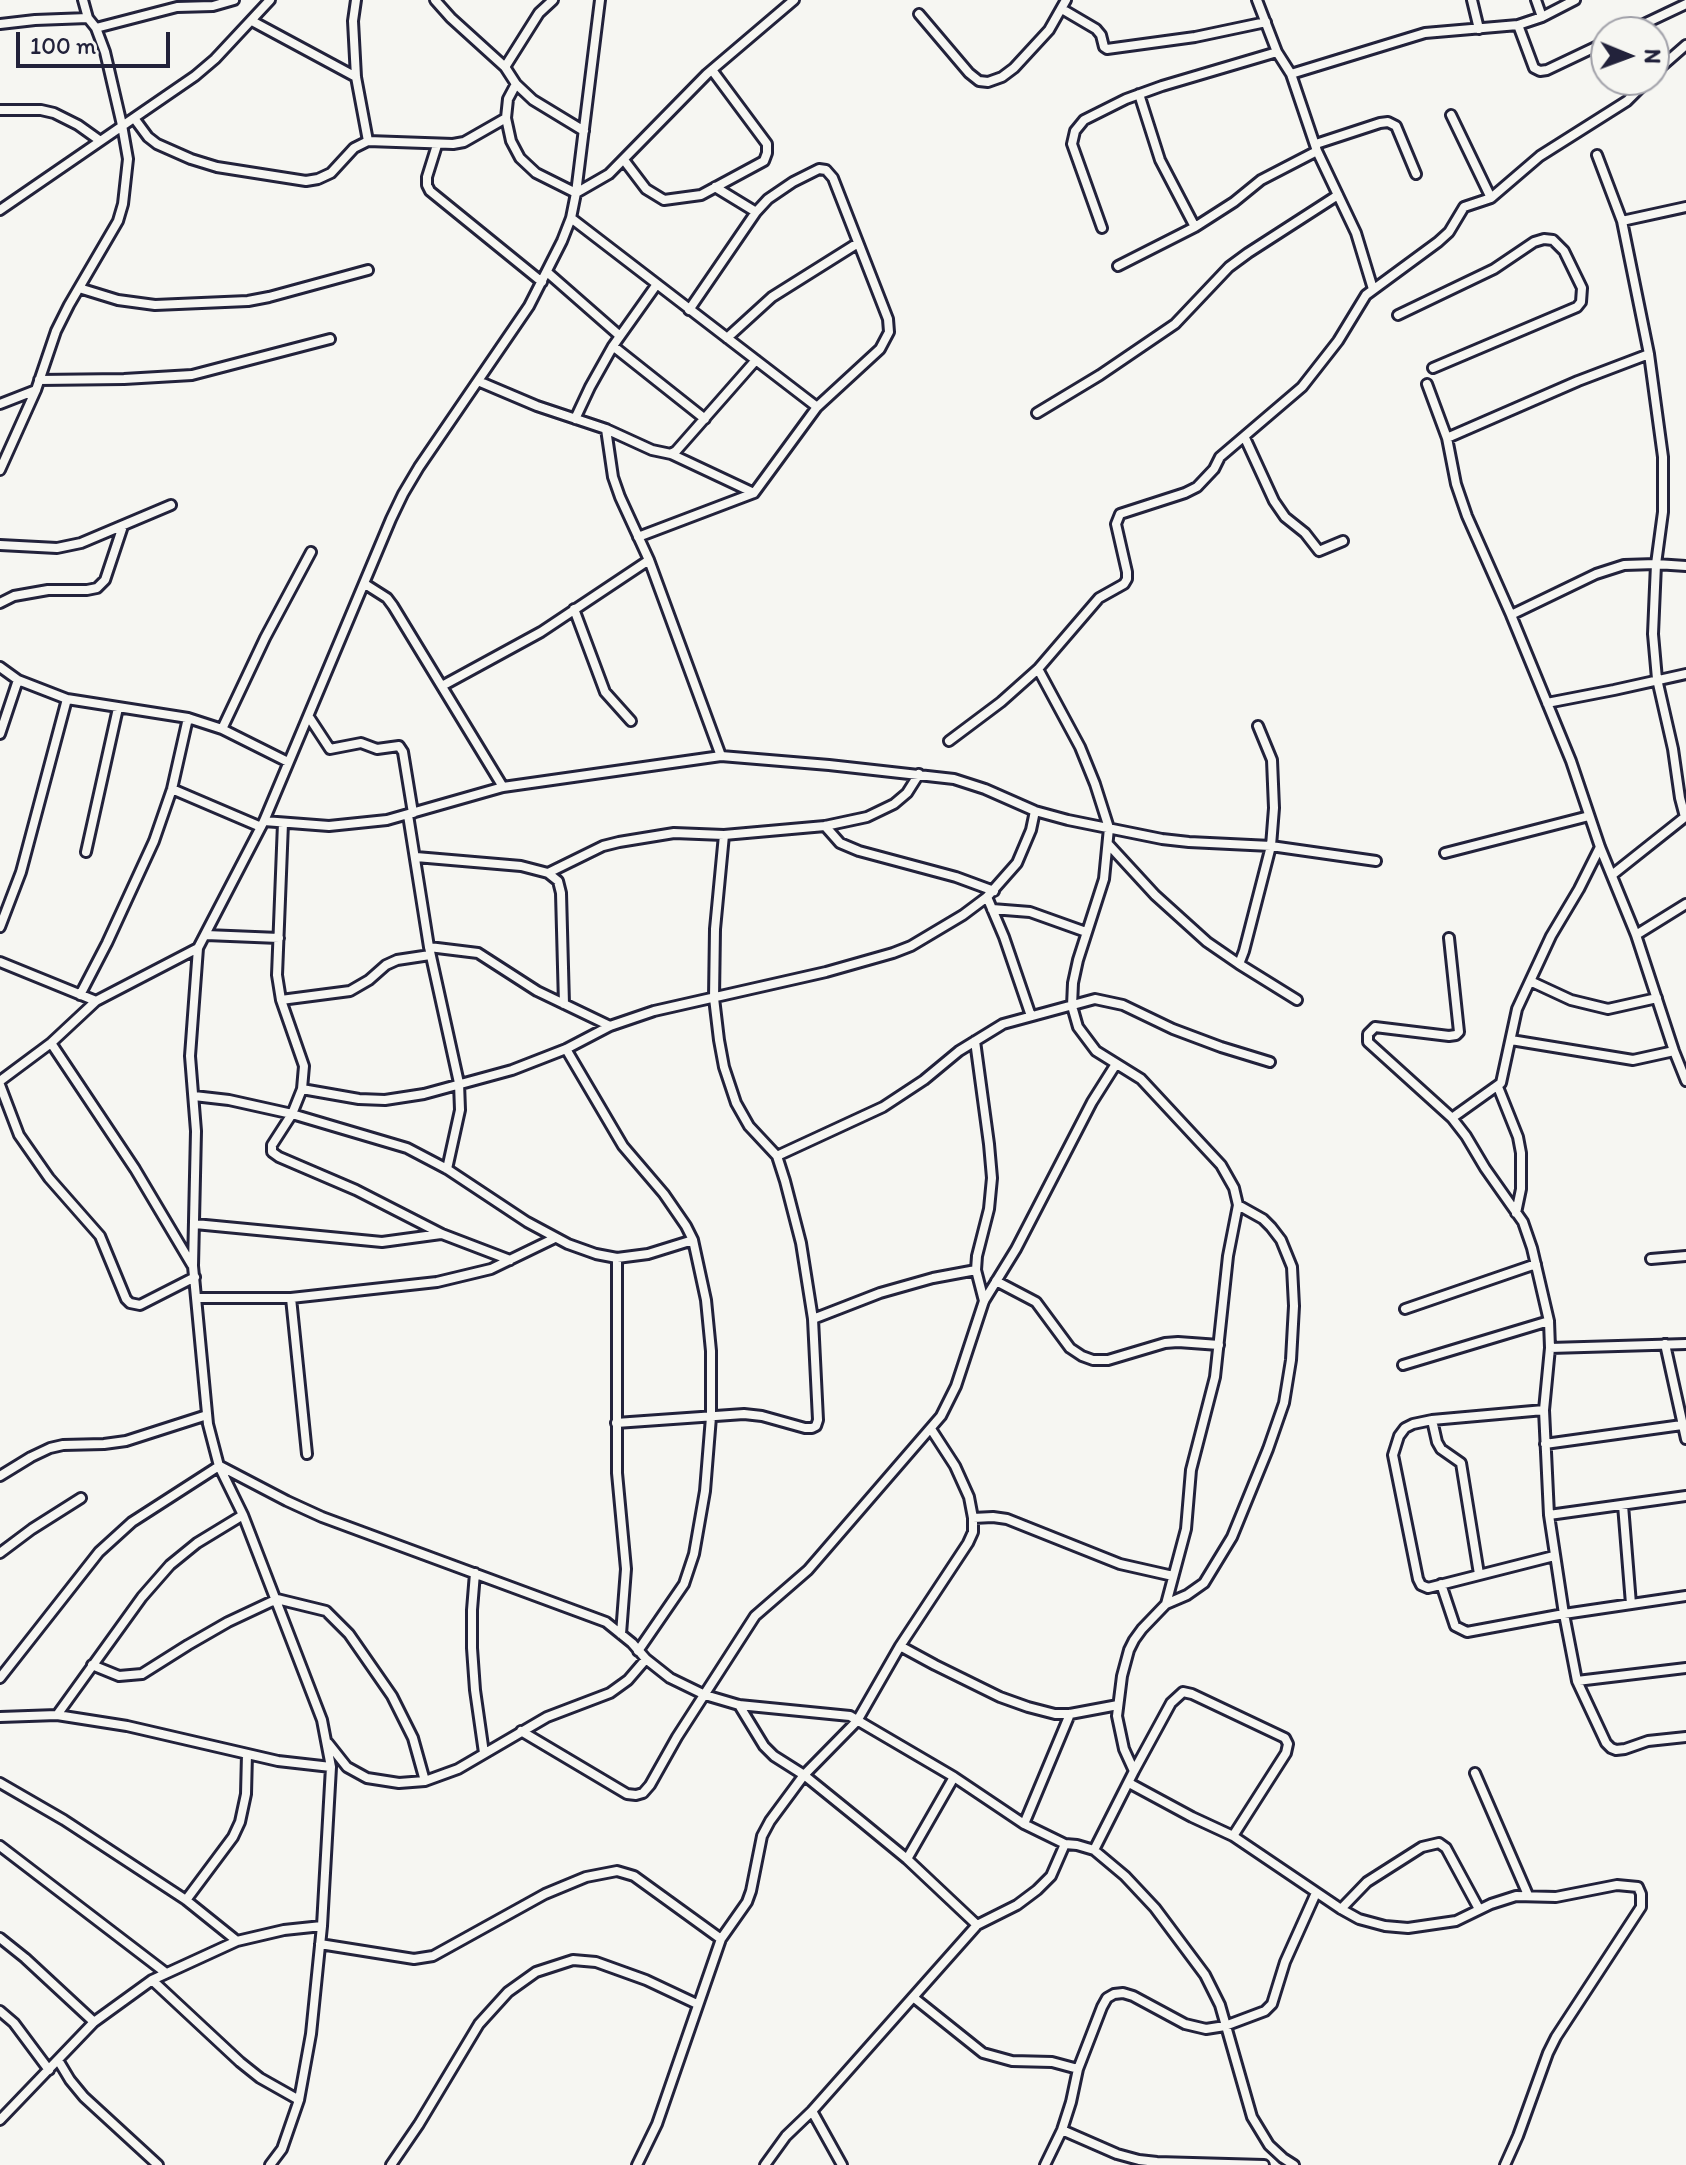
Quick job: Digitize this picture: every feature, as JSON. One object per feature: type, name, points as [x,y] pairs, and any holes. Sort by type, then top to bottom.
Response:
[{"type":"street","points":[[0,470],[36,390],[56,331],[118,221],[123,204],[128,159],[122,125],[109,66],[83,0]]},
{"type":"street","points":[[96,28],[177,7],[204,3],[213,6],[234,0]]},
{"type":"street","points":[[0,210],[195,76],[270,0]]},
{"type":"street","points":[[356,0],[353,21],[356,77],[368,141]]},
{"type":"street","points":[[435,0],[505,67],[516,84],[548,111],[584,131]]},
{"type":"street","points":[[505,67],[539,13],[553,0]]},
{"type":"street","points":[[270,2165],[282,2149],[299,2100],[311,2034],[322,1926],[331,1767],[322,1720],[243,1515],[219,1466],[207,1415],[193,1266],[196,1131],[190,1056],[198,948],[263,824],[403,494],[529,306],[562,241],[576,193],[600,0]]},
{"type":"street","points":[[576,193],[609,174],[712,70],[794,0]]},
{"type":"street","points":[[1257,0],[1277,52],[1291,74],[1317,148],[1356,233],[1373,289]]},
{"type":"street","points":[[1472,0],[1479,29]]},
{"type":"street","points":[[1536,0],[1542,17]]},
{"type":"street","points":[[1291,74],[1425,33],[1518,25],[1575,0]]},
{"type":"street","points":[[919,14],[969,73],[979,81],[988,82],[1014,68],[1049,30],[1064,4],[1096,29],[1107,49],[1195,37],[1266,22]]},
{"type":"street","points":[[1661,16],[1686,4]]},
{"type":"street","points":[[0,24],[88,18]]},
{"type":"street","points":[[252,21],[356,77]]},
{"type":"street","points":[[1518,25],[1534,68],[1540,71],[1590,50]]},
{"type":"street","points":[[1670,59],[1686,45]]},
{"type":"street","points":[[1102,228],[1072,144],[1075,131],[1084,120],[1139,94],[1277,52]]},
{"type":"street","points":[[624,160],[646,189],[664,200],[701,195],[764,161],[767,144],[712,70]]},
{"type":"street","points":[[516,84],[508,99],[506,118],[511,141],[520,158],[527,167],[576,193]]},
{"type":"street","points":[[1139,94],[1160,160],[1195,227]]},
{"type":"street","points":[[949,741],[1038,669],[1091,605],[1124,584],[1127,579],[1116,524],[1120,514],[1197,487],[1214,469],[1220,457],[1302,387],[1338,341],[1366,295],[1438,242],[1449,232],[1464,207],[1491,198],[1540,156],[1632,96]]},
{"type":"street","points":[[0,110],[54,113],[99,140]]},
{"type":"street","points":[[1451,115],[1491,198]]},
{"type":"street","points":[[134,118],[157,144],[191,159],[217,167],[306,181],[331,173],[354,148],[368,141],[437,145],[464,142],[506,118]]},
{"type":"street","points":[[1118,266],[1195,227],[1261,180],[1317,148],[1380,123],[1388,122],[1396,126],[1416,174]]},
{"type":"street","points":[[437,145],[427,177],[430,191],[542,282]]},
{"type":"street","points":[[1597,155],[1622,221],[1649,354],[1663,457],[1663,512],[1656,564],[1653,634],[1657,679],[1685,816],[1612,875]]},
{"type":"street","points":[[638,537],[754,493],[817,407],[880,349],[889,332],[888,319],[833,178],[826,170],[819,169],[775,193],[756,212],[689,310]]},
{"type":"street","points":[[715,187],[756,212]]},
{"type":"street","points":[[1037,413],[1175,324],[1229,267],[1338,195]]},
{"type":"street","points":[[1622,221],[1686,207]]},
{"type":"street","points":[[571,218],[817,407]]},
{"type":"street","points":[[1398,315],[1494,269],[1534,242],[1553,240],[1564,251],[1582,288],[1581,302],[1577,307],[1433,368]]},
{"type":"street","points":[[727,338],[772,297],[858,243]]},
{"type":"street","points":[[79,288],[118,300],[155,305],[248,301],[368,270]]},
{"type":"street","points":[[547,272],[620,336]]},
{"type":"street","points":[[575,419],[613,346],[657,284]]},
{"type":"street","points":[[39,380],[192,375],[330,339]]},
{"type":"street","points":[[613,346],[705,419]]},
{"type":"street","points":[[1447,438],[1649,354]]},
{"type":"street","points":[[671,454],[756,360]]},
{"type":"street","points":[[478,381],[537,406],[606,429],[652,450],[671,454],[754,493]]},
{"type":"street","points":[[1427,384],[1447,438],[1456,484],[1467,516],[1571,761],[1686,1081]]},
{"type":"street","points":[[0,404],[36,390]]},
{"type":"street","points":[[606,429],[613,477],[620,497],[649,560],[721,756]]},
{"type":"street","points":[[1245,438],[1274,501],[1285,517],[1299,527],[1319,551],[1343,541]]},
{"type":"street","points":[[0,545],[69,546],[171,505]]},
{"type":"street","points":[[0,603],[14,596],[97,588],[105,580],[123,526]]},
{"type":"street","points":[[222,729],[265,638],[311,552]]},
{"type":"street","points":[[442,686],[541,632],[649,560]]},
{"type":"street","points":[[1511,615],[1596,574],[1624,565],[1686,566]]},
{"type":"street","points":[[365,584],[387,598],[393,606],[503,787]]},
{"type":"street","points":[[574,609],[605,692],[631,721]]},
{"type":"street","points":[[0,667],[18,680],[67,699],[188,718],[222,729],[288,762]]},
{"type":"street","points":[[1038,669],[1080,747],[1109,828],[1104,879],[1073,983],[1072,1006],[1078,1027],[1096,1051],[1141,1079],[1221,1165],[1234,1188],[1238,1205],[1228,1256],[1215,1377],[1191,1470],[1186,1529],[1166,1604]]},
{"type":"street","points":[[1547,703],[1686,674]]},
{"type":"street","points":[[1,729],[18,680]]},
{"type":"street","points":[[0,927],[21,872],[67,699]]},
{"type":"street","points":[[86,852],[118,708]]},
{"type":"street","points":[[309,717],[330,749],[361,743],[377,749],[399,746],[403,752],[430,951],[459,1083],[460,1110],[447,1169]]},
{"type":"street","points":[[80,995],[148,856],[172,789],[188,718]]},
{"type":"street","points":[[1239,964],[1271,846],[1274,808],[1272,760],[1258,726]]},
{"type":"street","points":[[172,789],[263,824],[340,826],[387,820],[503,787],[721,756],[954,779],[1035,811],[1162,839],[1271,846],[1376,861]]},
{"type":"street","points":[[548,873],[603,846],[619,842],[674,833],[724,835],[825,826],[867,817],[894,804],[907,793],[919,774]]},
{"type":"street","points":[[302,1089],[359,1099],[385,1100],[424,1094],[512,1070],[566,1049],[610,1026],[654,1011],[826,972],[893,953],[911,946],[963,915],[990,894],[1017,863],[1031,830],[1035,811]]},
{"type":"street","points":[[1445,853],[1589,816]]},
{"type":"street","points":[[283,823],[277,975],[281,1000],[304,1066],[302,1089],[292,1114],[272,1145],[272,1152],[442,1234],[510,1260]]},
{"type":"street","points":[[825,826],[840,843],[859,851],[956,877],[990,894]]},
{"type":"street","points":[[616,1423],[754,1415],[805,1428],[816,1426],[818,1420],[813,1319],[801,1243],[777,1156],[749,1126],[736,1103],[724,1067],[714,998],[715,929],[724,835]]},
{"type":"street","points":[[1109,845],[1176,915],[1207,942],[1297,1000]]},
{"type":"street","points":[[1452,1118],[1498,1087],[1505,1073],[1517,1009],[1551,936],[1600,847]]},
{"type":"street","points":[[416,857],[521,866],[548,873],[558,881],[561,893],[564,1004]]},
{"type":"street","points":[[990,894],[992,909],[1031,1016]]},
{"type":"street","points":[[1636,935],[1686,904]]},
{"type":"street","points":[[992,909],[1030,912],[1086,932]]},
{"type":"street","points":[[206,935],[279,938]]},
{"type":"street","points":[[1449,938],[1459,1032],[1449,1036],[1375,1027],[1368,1034],[1368,1042],[1452,1118],[1523,1222],[1549,1321],[1550,1348],[1544,1410],[1549,1515],[1577,1681],[1611,1748],[1625,1749],[1648,1741],[1686,1737]]},
{"type":"street","points":[[195,1277],[140,1305],[130,1303],[100,1236],[49,1178],[19,1135],[0,1083],[51,1043],[96,1001],[198,948]]},
{"type":"street","points":[[281,1000],[350,991],[386,965],[430,951],[478,953],[537,991],[610,1026]]},
{"type":"street","points":[[0,962],[96,1001]]},
{"type":"street","points":[[1530,981],[1571,1000],[1608,1009],[1657,998]]},
{"type":"street","points":[[777,1156],[883,1107],[924,1080],[948,1059],[1003,1024],[1095,999],[1123,1005],[1209,1043],[1270,1062]]},
{"type":"street","points":[[1511,1040],[1633,1060],[1674,1051]]},
{"type":"street","points":[[975,1041],[992,1178],[976,1270],[984,1301]]},
{"type":"street","points":[[51,1043],[135,1169],[193,1266]]},
{"type":"street","points":[[566,1049],[623,1146],[664,1194],[686,1226],[693,1240],[706,1300],[711,1351],[711,1417],[705,1491],[692,1562],[684,1584],[638,1651]]},
{"type":"street","points":[[521,1731],[627,1794],[643,1793],[755,1616],[808,1570],[941,1416],[956,1386],[984,1301],[1016,1249],[1092,1102],[1116,1064]]},
{"type":"street","points":[[1498,1087],[1518,1137],[1521,1153],[1521,1189],[1516,1213]]},
{"type":"street","points":[[194,1096],[292,1114],[407,1148],[447,1169],[527,1222],[584,1251],[617,1258],[648,1254],[693,1240]]},
{"type":"street","points":[[1134,1771],[1124,1749],[1117,1716],[1129,1650],[1142,1629],[1166,1604],[1204,1583],[1232,1537],[1284,1403],[1291,1360],[1294,1306],[1292,1267],[1281,1240],[1271,1227],[1238,1205]]},
{"type":"street","points":[[195,1224],[382,1242],[442,1234]]},
{"type":"street","points":[[197,1298],[291,1298],[437,1282],[491,1269],[555,1238]]},
{"type":"street","points":[[1651,1259],[1686,1256]]},
{"type":"street","points":[[617,1258],[617,1473],[626,1569],[621,1634]]},
{"type":"street","points":[[1405,1309],[1536,1264]]},
{"type":"street","points":[[813,1319],[880,1293],[976,1270]]},
{"type":"street","points":[[996,1281],[1036,1302],[1070,1348],[1093,1360],[1108,1360],[1165,1343],[1219,1345]]},
{"type":"street","points":[[291,1298],[307,1454]]},
{"type":"street","points":[[1403,1365],[1549,1321]]},
{"type":"street","points":[[1665,1344],[1686,1439]]},
{"type":"street","points":[[1550,1348],[1686,1344]]},
{"type":"street","points":[[1544,1410],[1413,1424],[1399,1436],[1393,1455],[1421,1585],[1428,1588],[1554,1556]]},
{"type":"street","points":[[0,1476],[50,1448],[126,1441],[207,1415]]},
{"type":"street","points":[[1432,1420],[1441,1449],[1461,1463],[1479,1574]]},
{"type":"street","points":[[1545,1444],[1682,1425]]},
{"type":"street","points":[[637,2165],[657,2124],[721,1939],[747,1902],[762,1836],[804,1775],[857,1721],[900,1646],[973,1532],[969,1497],[955,1466],[931,1429]]},
{"type":"street","points":[[219,1466],[322,1517],[606,1622],[670,1678],[705,1695],[739,1705],[844,1714],[954,1777],[1024,1824],[1065,1844],[1094,1850],[1145,1897],[1205,1975],[1220,2005],[1252,2117],[1269,2145],[1294,2165]]},
{"type":"street","points":[[0,1678],[99,1552],[132,1522],[219,1466]]},
{"type":"street","points":[[1549,1515],[1686,1496]]},
{"type":"street","points":[[0,1553],[81,1498]]},
{"type":"street","points":[[1623,1505],[1631,1604]]},
{"type":"street","points":[[57,1715],[142,1597],[170,1565],[197,1543],[243,1515]]},
{"type":"street","points":[[973,1518],[1007,1519],[1120,1564],[1173,1576]]},
{"type":"street","points":[[475,1573],[473,1658],[484,1753]]},
{"type":"street","points":[[1441,1584],[1455,1626],[1467,1632],[1686,1596]]},
{"type":"street","points":[[92,1665],[119,1676],[142,1674],[215,1630],[277,1599],[326,1611],[349,1634],[392,1696],[413,1738],[425,1781]]},
{"type":"street","points":[[900,1646],[1000,1697],[1028,1707],[1055,1714],[1070,1714],[1118,1705]]},
{"type":"street","points":[[328,1743],[347,1767],[367,1778],[399,1783],[425,1781],[458,1769],[547,1717],[610,1693],[628,1680],[646,1659]]},
{"type":"street","points":[[1577,1681],[1686,1668]]},
{"type":"street","points":[[1094,1850],[1171,1703],[1183,1692],[1285,1738],[1288,1744],[1286,1753],[1233,1836]]},
{"type":"street","points":[[739,1705],[764,1746],[774,1756],[804,1775],[907,1859],[977,1925]]},
{"type":"street","points":[[1024,1824],[1070,1714]]},
{"type":"street","points":[[0,1717],[57,1715],[127,1726],[278,1761],[331,1767]]},
{"type":"street","points":[[186,1900],[226,1847],[240,1822],[246,1794],[247,1754]]},
{"type":"street","points":[[1475,1773],[1528,1895]]},
{"type":"street","points":[[907,1859],[954,1777]]},
{"type":"street","points":[[0,1783],[64,1820],[186,1900],[237,1941]]},
{"type":"street","points":[[1129,1783],[1233,1836],[1341,1909],[1373,1924],[1408,1928],[1456,1921],[1508,1897],[1556,1897],[1617,1885],[1638,1887],[1641,1907],[1556,2037],[1506,2164]]},
{"type":"street","points":[[1341,1909],[1367,1882],[1422,1847],[1439,1843],[1446,1848],[1479,1909]]},
{"type":"street","points":[[765,2165],[786,2136],[812,2111],[977,1925],[1017,1905],[1051,1876],[1065,1844]]},
{"type":"street","points":[[0,1846],[166,1973]]},
{"type":"street","points":[[320,1944],[414,1959],[433,1956],[545,1894],[586,1877],[617,1871],[634,1876],[721,1939]]},
{"type":"street","points":[[1045,2165],[1062,2130],[1078,2069],[1107,1998],[1123,1993],[1133,1996],[1196,2028],[1206,2029],[1225,2026],[1265,2011],[1272,2004],[1285,1962],[1316,1893]]},
{"type":"street","points":[[0,2120],[94,2022],[152,1980],[237,1941],[271,1932],[322,1926]]},
{"type":"street","points":[[0,1938],[94,2022]]},
{"type":"street","points":[[391,2165],[479,2024],[508,1992],[536,1972],[573,1960],[596,1962],[646,1980],[697,2004]]},
{"type":"street","points":[[152,1980],[240,2062],[260,2078],[299,2100]]},
{"type":"street","points":[[913,1997],[983,2053],[1012,2061],[1052,2062],[1078,2069]]},
{"type":"street","points":[[0,2011],[14,2023],[49,2070]]},
{"type":"street","points":[[58,2060],[84,2097],[158,2165]]},
{"type":"street","points":[[812,2111],[842,2165]]},
{"type":"street","points":[[1062,2130],[1139,2160],[1264,2165]]}]
